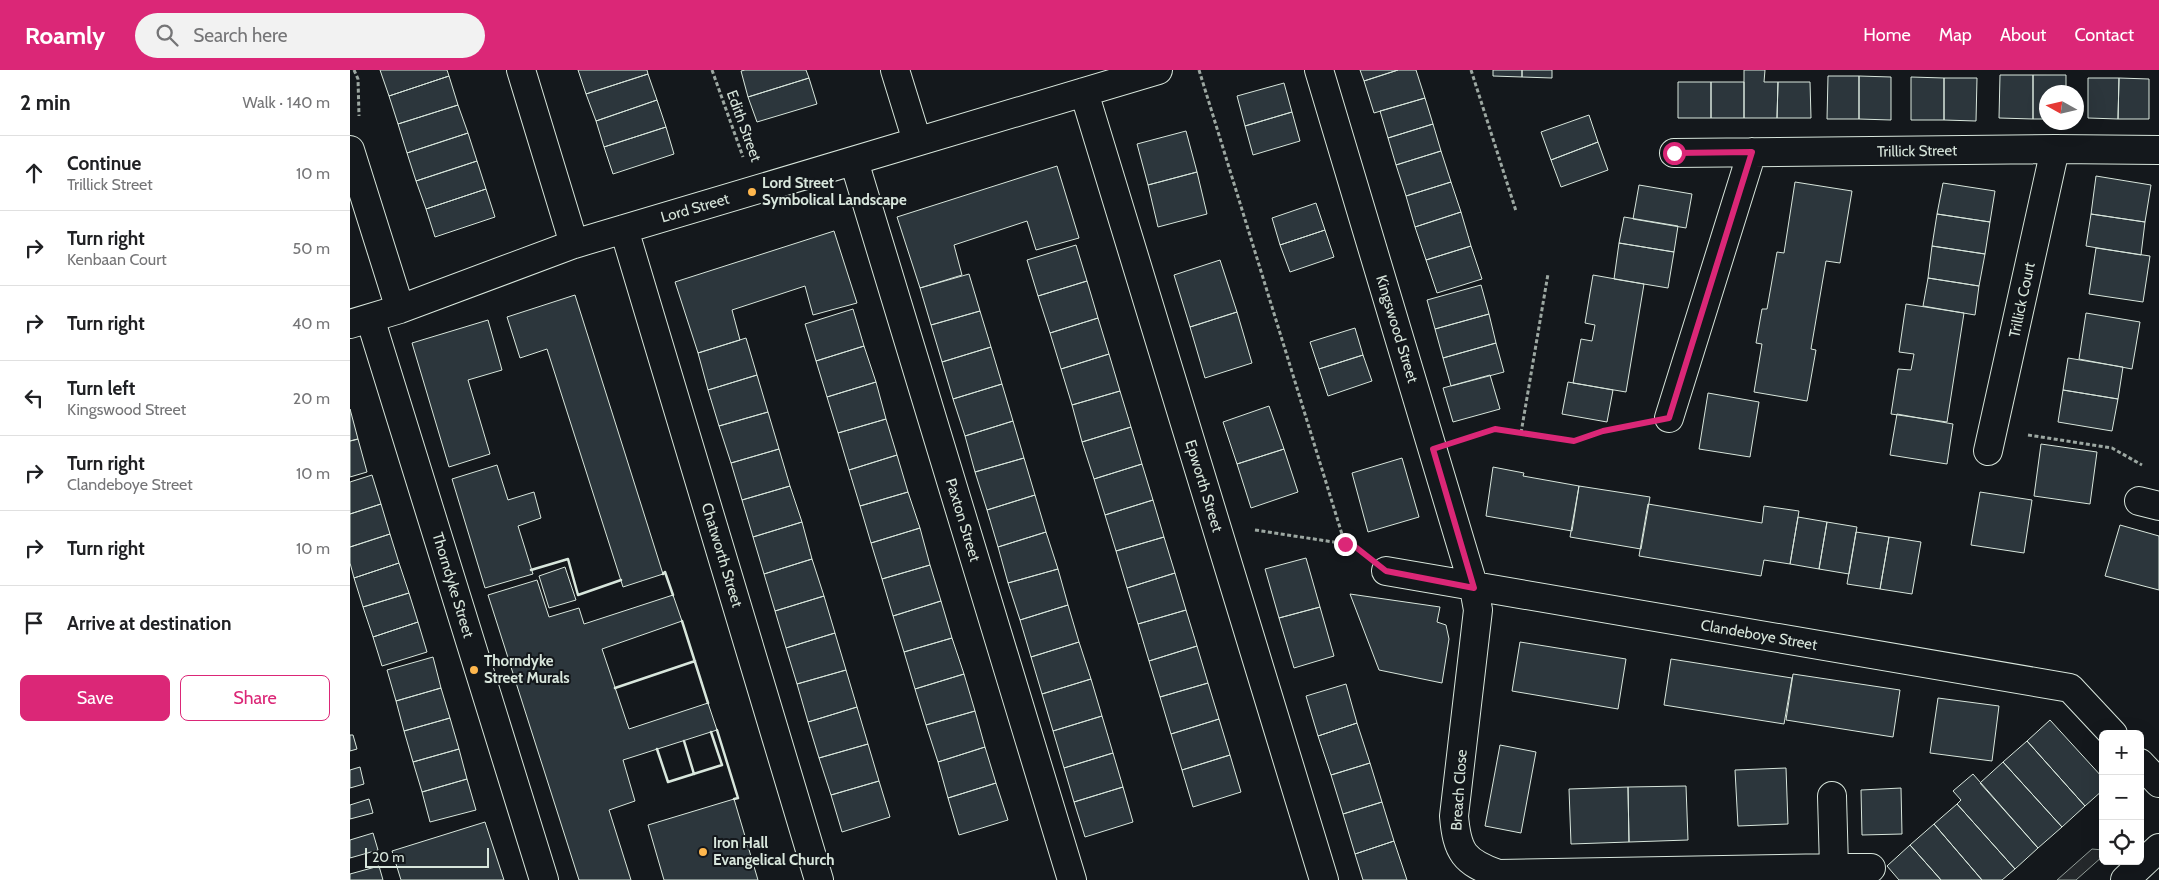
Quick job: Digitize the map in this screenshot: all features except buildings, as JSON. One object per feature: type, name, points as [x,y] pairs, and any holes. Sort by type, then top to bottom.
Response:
[{"type":"street","points":[[520,70],[574,244]]},
{"type":"street","points":[[895,70],[917,141]]},
{"type":"street","name":"Lord Street","points":[[360,321],[400,309],[574,244],[1084,92],[1111,77],[1158,70]]},
{"type":"street","name":"Kingswood Street","points":[[1318,70],[1474,588]]},
{"type":"street","name":"Epworth Street","points":[[1084,92],[1324,880]]},
{"type":"street","name":"Trillick Street","points":[[1674,153],[2055,149],[2159,150]]},
{"type":"street","name":"Trillick Court","points":[[1991,441],[2055,149]]},
{"type":"street","points":[[350,150],[400,309]]},
{"type":"street","points":[[1669,418],[1752,152]]},
{"type":"street","name":"Paxton Street","points":[[854,161],[1072,880]]},
{"type":"street","name":"Chatworth Street","points":[[624,229],[819,880]]},
{"type":"street","name":"Thorndyke Street","points":[[360,321],[544,880]]},
{"type":"street","name":"Clandeboye Street","points":[[1386,571],[1474,588],[2070,688],[2109,730]]},
{"type":"street","name":"Breach Close","points":[[1474,588],[1478,610],[1454,816],[1456,839],[1463,855],[1477,867],[1498,874],[1871,868]]},
{"type":"street","points":[[2144,767],[2159,783]]},
{"type":"street","points":[[1832,796],[1834,868]]},
{"type":"street","points":[[2125,880],[2159,848]]},
{"type":"path","points":[[350,150],[359,114],[358,79],[354,70]]},
{"type":"path","name":"Edith Street","points":[[712,70],[755,190]]},
{"type":"path","points":[[1199,70],[1345,544]]},
{"type":"path","points":[[1471,70],[1516,211]]},
{"type":"path","points":[[1521,433],[1548,274]]},
{"type":"path","points":[[1433,449],[1495,429],[1574,441],[1603,431],[1669,418]]},
{"type":"path","points":[[1991,441],[2112,448],[2144,466],[2149,504]]},
{"type":"path","points":[[1216,524],[1353,545],[1386,571]]},
{"type":"shaded area","points":[[2092,849],[2099,850],[2099,860],[2076,880],[2057,880]]},
{"type":"wall","points":[[531,570],[568,559],[578,595],[621,580]]},
{"type":"wall","points":[[663,574],[665,572],[673,595]]},
{"type":"wall","points":[[682,621],[708,703]]},
{"type":"wall","points":[[615,688],[695,661]]},
{"type":"wall","points":[[717,730],[738,798],[734,799]]},
{"type":"wall","points":[[657,749],[668,782],[722,765],[711,732]]},
{"type":"wall","points":[[684,741],[694,774]]},
{"type":"place","name":"Lord Street Symbolical Landscape","points":[[752,192]]},
{"type":"place","name":"Thorndyke Street Murals","points":[[474,670]]},
{"type":"place","name":"Iron Hall Evangelical Church","points":[[703,852]]},
{"type":"route","points":[[1345,544],[1353,545],[1386,571],[1474,588],[1433,449],[1495,429],[1574,441],[1603,431],[1669,418],[1752,152],[1674,153]]}]
